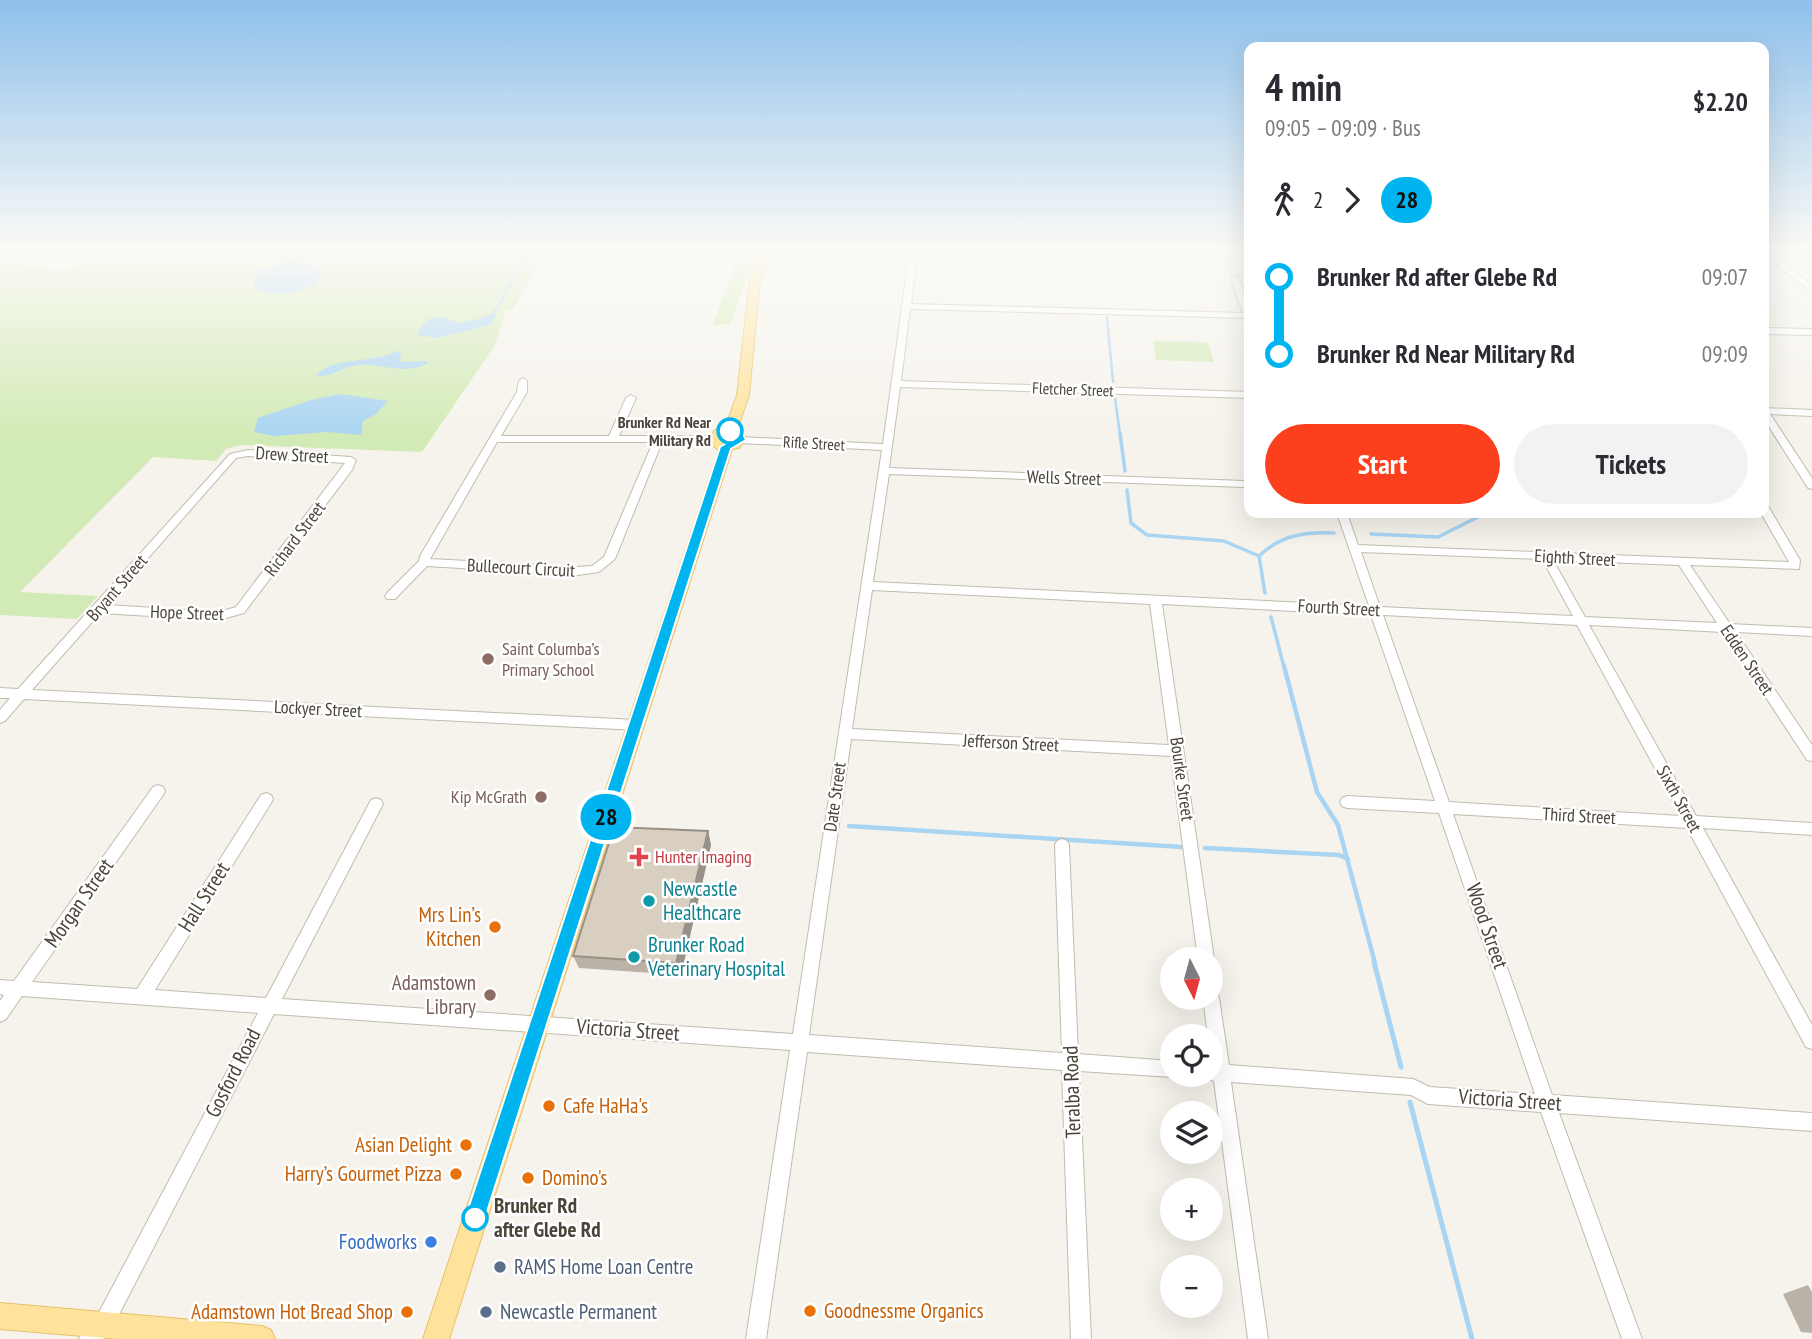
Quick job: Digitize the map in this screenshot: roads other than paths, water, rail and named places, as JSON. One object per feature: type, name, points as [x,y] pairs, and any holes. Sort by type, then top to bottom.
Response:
[{"type":"main road","points":[[436,1339],[636,725],[719,443],[735,435],[743,395],[751,314]]},
{"type":"main road","points":[[0,1316],[96,1332],[262,1339]]},
{"type":"street","name":"Date Street","points":[[756,1339],[905,314]]},
{"type":"street","points":[[1197,314],[1244,316]]},
{"type":"street","points":[[1769,331],[1812,332]]},
{"type":"street","points":[[391,596],[424,562],[425,556],[522,392],[523,381]]},
{"type":"street","name":"Fletcher Street","points":[[896,384],[1244,395]]},
{"type":"street","points":[[613,438],[631,398]]},
{"type":"street","points":[[1769,412],[1812,414]]},
{"type":"street","points":[[1769,420],[1812,486]]},
{"type":"street","name":"Rifle Street","points":[[735,435],[887,447]]},
{"type":"street","points":[[495,439],[659,438],[719,443]]},
{"type":"street","name":"Bullecourt Circuit","points":[[424,562],[578,571],[603,566],[609,559],[659,438]]},
{"type":"street","name":"Drew Street","points":[[233,456],[248,453],[351,460]]},
{"type":"street","name":"Bryant Street","points":[[0,718],[233,456]]},
{"type":"street","name":"Richard Street","points":[[234,614],[244,606],[348,468],[351,460]]},
{"type":"street","name":"Wells Street","points":[[884,471],[1244,484]]},
{"type":"street","name":"Eighth Street","points":[[1354,548],[1795,566],[1794,559],[1769,516]]},
{"type":"street","name":"Wood Street","points":[[1344,518],[1447,809],[1546,1102],[1632,1339]]},
{"type":"street","name":"Sixth Street","points":[[1546,557],[1812,1041]]},
{"type":"street","name":"Edden Street","points":[[1683,563],[1812,756]]},
{"type":"street","name":"Fourth Street","points":[[867,586],[1812,632]]},
{"type":"street","name":"Bourke Street","points":[[1155,599],[1204,947]]},
{"type":"street","name":"Hope Street","points":[[99,609],[219,616],[234,614]]},
{"type":"street","name":"Lockyer Street","points":[[0,693],[636,725]]},
{"type":"street","name":"Jefferson Street","points":[[844,734],[1178,751]]},
{"type":"street","name":"Morgan Street","points":[[0,1014],[158,791]]},
{"type":"street","name":"Hall Street","points":[[142,996],[266,799]]},
{"type":"street","name":"Third Street","points":[[1347,802],[1812,829]]},
{"type":"street","name":"Gosford Road","points":[[96,1332],[376,804]]},
{"type":"street","name":"Teralba Road","points":[[1062,845],[1081,1339]]},
{"type":"street","name":"Victoria Street","points":[[0,987],[1160,1068]]},
{"type":"street","name":"Victoria Street","points":[[1223,1073],[1413,1087],[1428,1095],[1812,1122]]},
{"type":"street","points":[[1218,1087],[1258,1339]]},
{"type":"water","points":[[488,314],[497,315],[490,325],[437,338],[417,335],[425,323],[434,318],[445,318],[458,323]]},
{"type":"water","points":[[401,351],[400,362],[428,363],[409,369],[358,365],[316,376],[331,366]]},
{"type":"water","points":[[341,394],[388,401],[376,414],[363,421],[361,435],[327,432],[274,436],[254,432],[258,418],[314,399]]},
{"type":"waterway","points":[[1107,317],[1113,382]]},
{"type":"waterway","points":[[1115,398],[1120,435]]},
{"type":"waterway","points":[[1120,433],[1125,471]]},
{"type":"waterway","points":[[1127,490],[1131,523],[1147,535],[1224,541],[1259,556]]},
{"type":"waterway","points":[[1371,534],[1438,537],[1476,518]]},
{"type":"waterway","points":[[1259,556],[1284,539],[1313,533],[1334,533]]},
{"type":"waterway","points":[[1259,556],[1265,593]]},
{"type":"waterway","points":[[1271,617],[1284,667]]},
{"type":"waterway","points":[[1284,666],[1317,792],[1338,825],[1347,859]]},
{"type":"waterway","points":[[849,826],[1182,847]]},
{"type":"waterway","points":[[1205,848],[1339,855],[1347,859]]},
{"type":"waterway","points":[[1347,859],[1375,963]]},
{"type":"waterway","points":[[1374,962],[1401,1067]]},
{"type":"waterway","points":[[1410,1102],[1472,1339]]},
{"type":"place","name":"Brunker Rd Near Military Rd","points":[[730,431]]},
{"type":"place","name":"Saint Columba’s Primary School","points":[[488,659]]},
{"type":"place","name":"Kip McGrath","points":[[541,797]]},
{"type":"place","name":"Hunter Imaging","points":[[639,857]]},
{"type":"place","name":"Newcastle Healthcare","points":[[649,901]]},
{"type":"place","name":"Mrs Lin’s Kitchen","points":[[495,927]]},
{"type":"place","name":"Brunker Road Veterinary Hospital","points":[[634,957]]},
{"type":"place","name":"Adamstown Library","points":[[490,995]]},
{"type":"place","name":"Cafe HaHa's","points":[[549,1106]]},
{"type":"place","name":"Asian Delight","points":[[466,1145]]},
{"type":"place","name":"Harry’s Gourmet Pizza","points":[[456,1174]]},
{"type":"place","name":"Domino's","points":[[528,1178]]},
{"type":"place","name":"Brunker Rd after Glebe Rd","points":[[475,1218]]},
{"type":"place","name":"Foodworks","points":[[431,1242]]},
{"type":"place","name":"RAMS Home Loan Centre","points":[[500,1267]]},
{"type":"place","name":"Goodnessme Organics","points":[[810,1311]]},
{"type":"place","name":"Adamstown Hot Bread Shop","points":[[407,1312]]},
{"type":"place","name":"Newcastle Permanent","points":[[486,1312]]}]
